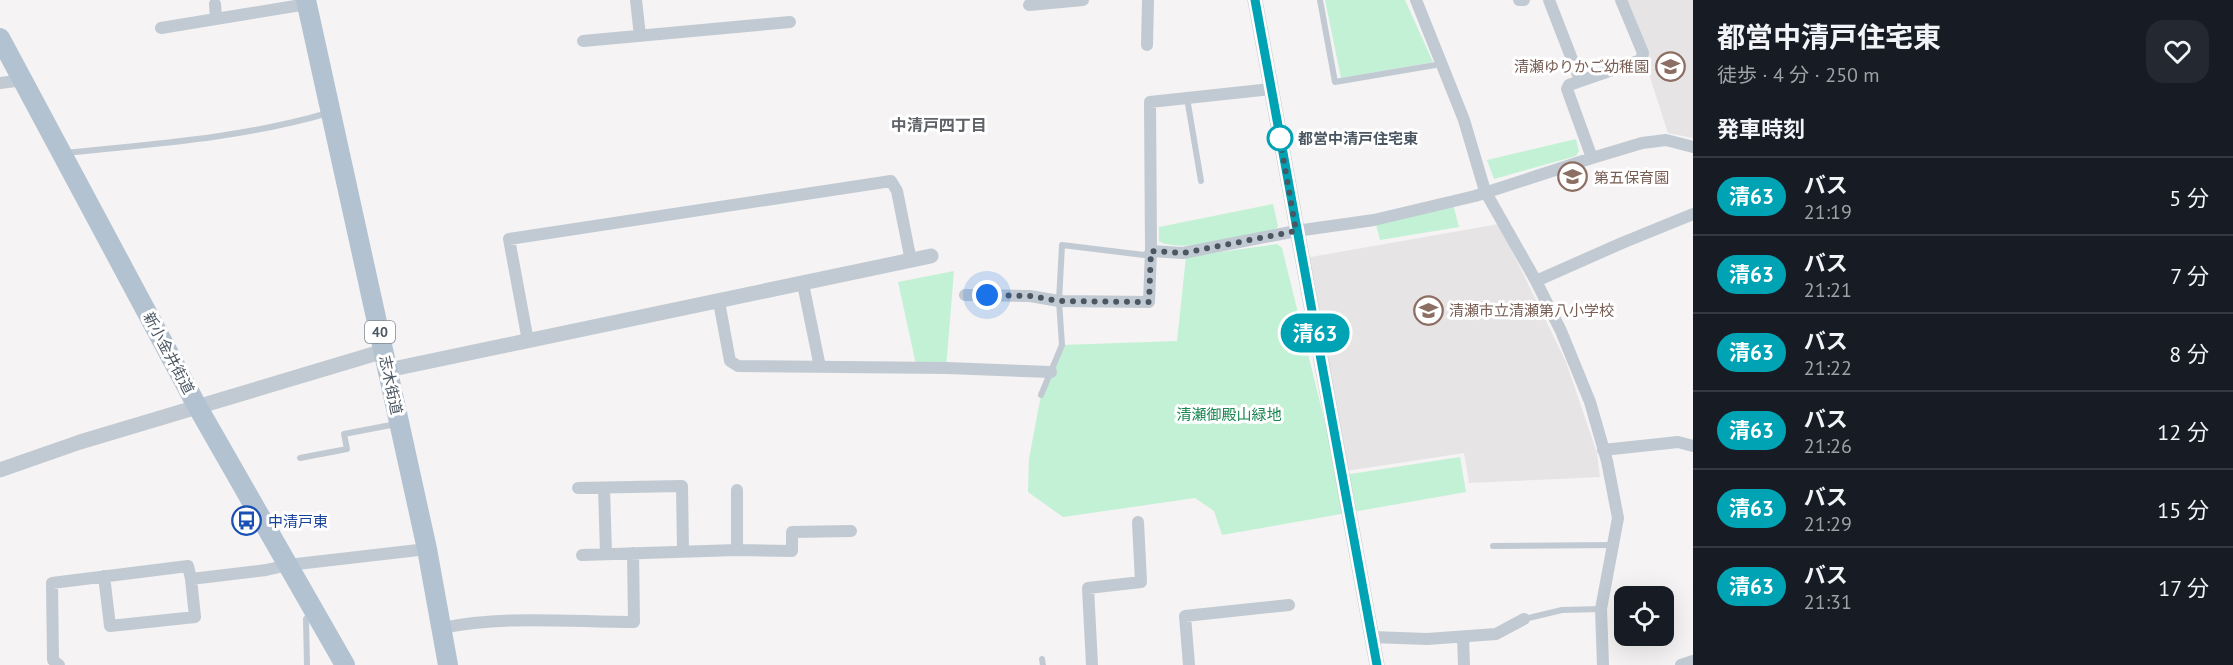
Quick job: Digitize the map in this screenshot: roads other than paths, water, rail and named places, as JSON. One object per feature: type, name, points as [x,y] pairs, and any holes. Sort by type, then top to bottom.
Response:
[{"type":"main road","name":"志木街道","points":[[307,2],[427,549],[448,665]]},
{"type":"main road","name":"新小金井街道","points":[[0,38],[197,406],[345,665]]},
{"type":"street","points":[[636,0],[640,36]]},
{"type":"street","points":[[1029,5],[1083,0]]},
{"type":"street","points":[[1147,45],[1148,0]]},
{"type":"street","points":[[1255,0],[1377,665]]},
{"type":"street","points":[[1416,0],[1464,120],[1485,191],[1536,281],[1569,348],[1590,402],[1618,518],[1601,609],[1603,665]]},
{"type":"street","points":[[1519,0],[1524,0]]},
{"type":"street","points":[[1549,0],[1580,80]]},
{"type":"street","points":[[1592,158],[1568,94],[1569,85],[1641,60],[1643,53],[1621,0]]},
{"type":"street","points":[[161,28],[307,2]]},
{"type":"street","points":[[215,3],[216,19]]},
{"type":"street","points":[[583,42],[790,22]]},
{"type":"street","points":[[0,83],[23,80]]},
{"type":"street","points":[[966,295],[1030,296],[1059,301],[1149,302],[1150,102],[1271,89]]},
{"type":"street","points":[[1151,251],[1183,253],[1296,231],[1374,220],[1475,196],[1642,143],[1666,140],[1693,147]]},
{"type":"street","points":[[528,341],[509,240],[891,181],[897,191],[910,261]]},
{"type":"street","points":[[1536,281],[1693,214]]},
{"type":"street","points":[[0,470],[80,442],[197,406],[386,360],[528,341],[932,256]]},
{"type":"street","points":[[803,284],[820,367]]},
{"type":"street","points":[[719,302],[730,362],[738,366],[946,368],[1051,372]]},
{"type":"street","points":[[1603,450],[1670,442],[1693,446]]},
{"type":"street","points":[[578,488],[682,486],[683,552]]},
{"type":"street","points":[[604,488],[606,554]]},
{"type":"street","points":[[737,490],[737,550]]},
{"type":"street","points":[[1092,665],[1088,588],[1141,582],[1138,522]]},
{"type":"street","points":[[582,555],[737,550],[792,551],[792,532],[851,531]]},
{"type":"street","points":[[191,579],[427,549]]},
{"type":"street","points":[[442,628],[465,624],[519,621],[634,622],[633,553]]},
{"type":"street","points":[[59,665],[53,660],[52,583],[104,576],[188,566],[195,617],[110,626],[104,576]]},
{"type":"street","points":[[1189,665],[1185,616],[1289,605]]},
{"type":"street","points":[[1372,637],[1427,639],[1496,634],[1524,619]]},
{"type":"street","points":[[1463,637],[1464,665]]},
{"type":"lane","points":[[1320,0],[1335,82],[1442,64]]},
{"type":"lane","points":[[1186,98],[1201,181]]},
{"type":"lane","points":[[62,154],[178,142],[273,128],[331,112]]},
{"type":"lane","points":[[1041,395],[1062,345],[1059,301],[1062,245],[1144,255],[1151,251]]},
{"type":"lane","points":[[300,458],[347,449],[344,434],[399,423]]},
{"type":"lane","points":[[1493,546],[1614,545]]},
{"type":"lane","points":[[307,665],[306,619],[313,609]]},
{"type":"lane","points":[[1524,619],[1562,610],[1601,609]]},
{"type":"place","name":"清瀬ゆりかご幼稚園","points":[[1670,66]]},
{"type":"place","name":"都営中清戸住宅東","points":[[1280,138]]},
{"type":"place","name":"第五保育園","points":[[1573,177]]},
{"type":"place","name":"清瀬市立清瀬第八小学校","points":[[1428,310]]},
{"type":"place","name":"中清戸東","points":[[247,521]]},
{"type":"district","name":"中清戸四丁目","points":[[939,125]]},
{"type":"park label","name":"清瀬御殿山緑地","points":[[1229,414]]}]
